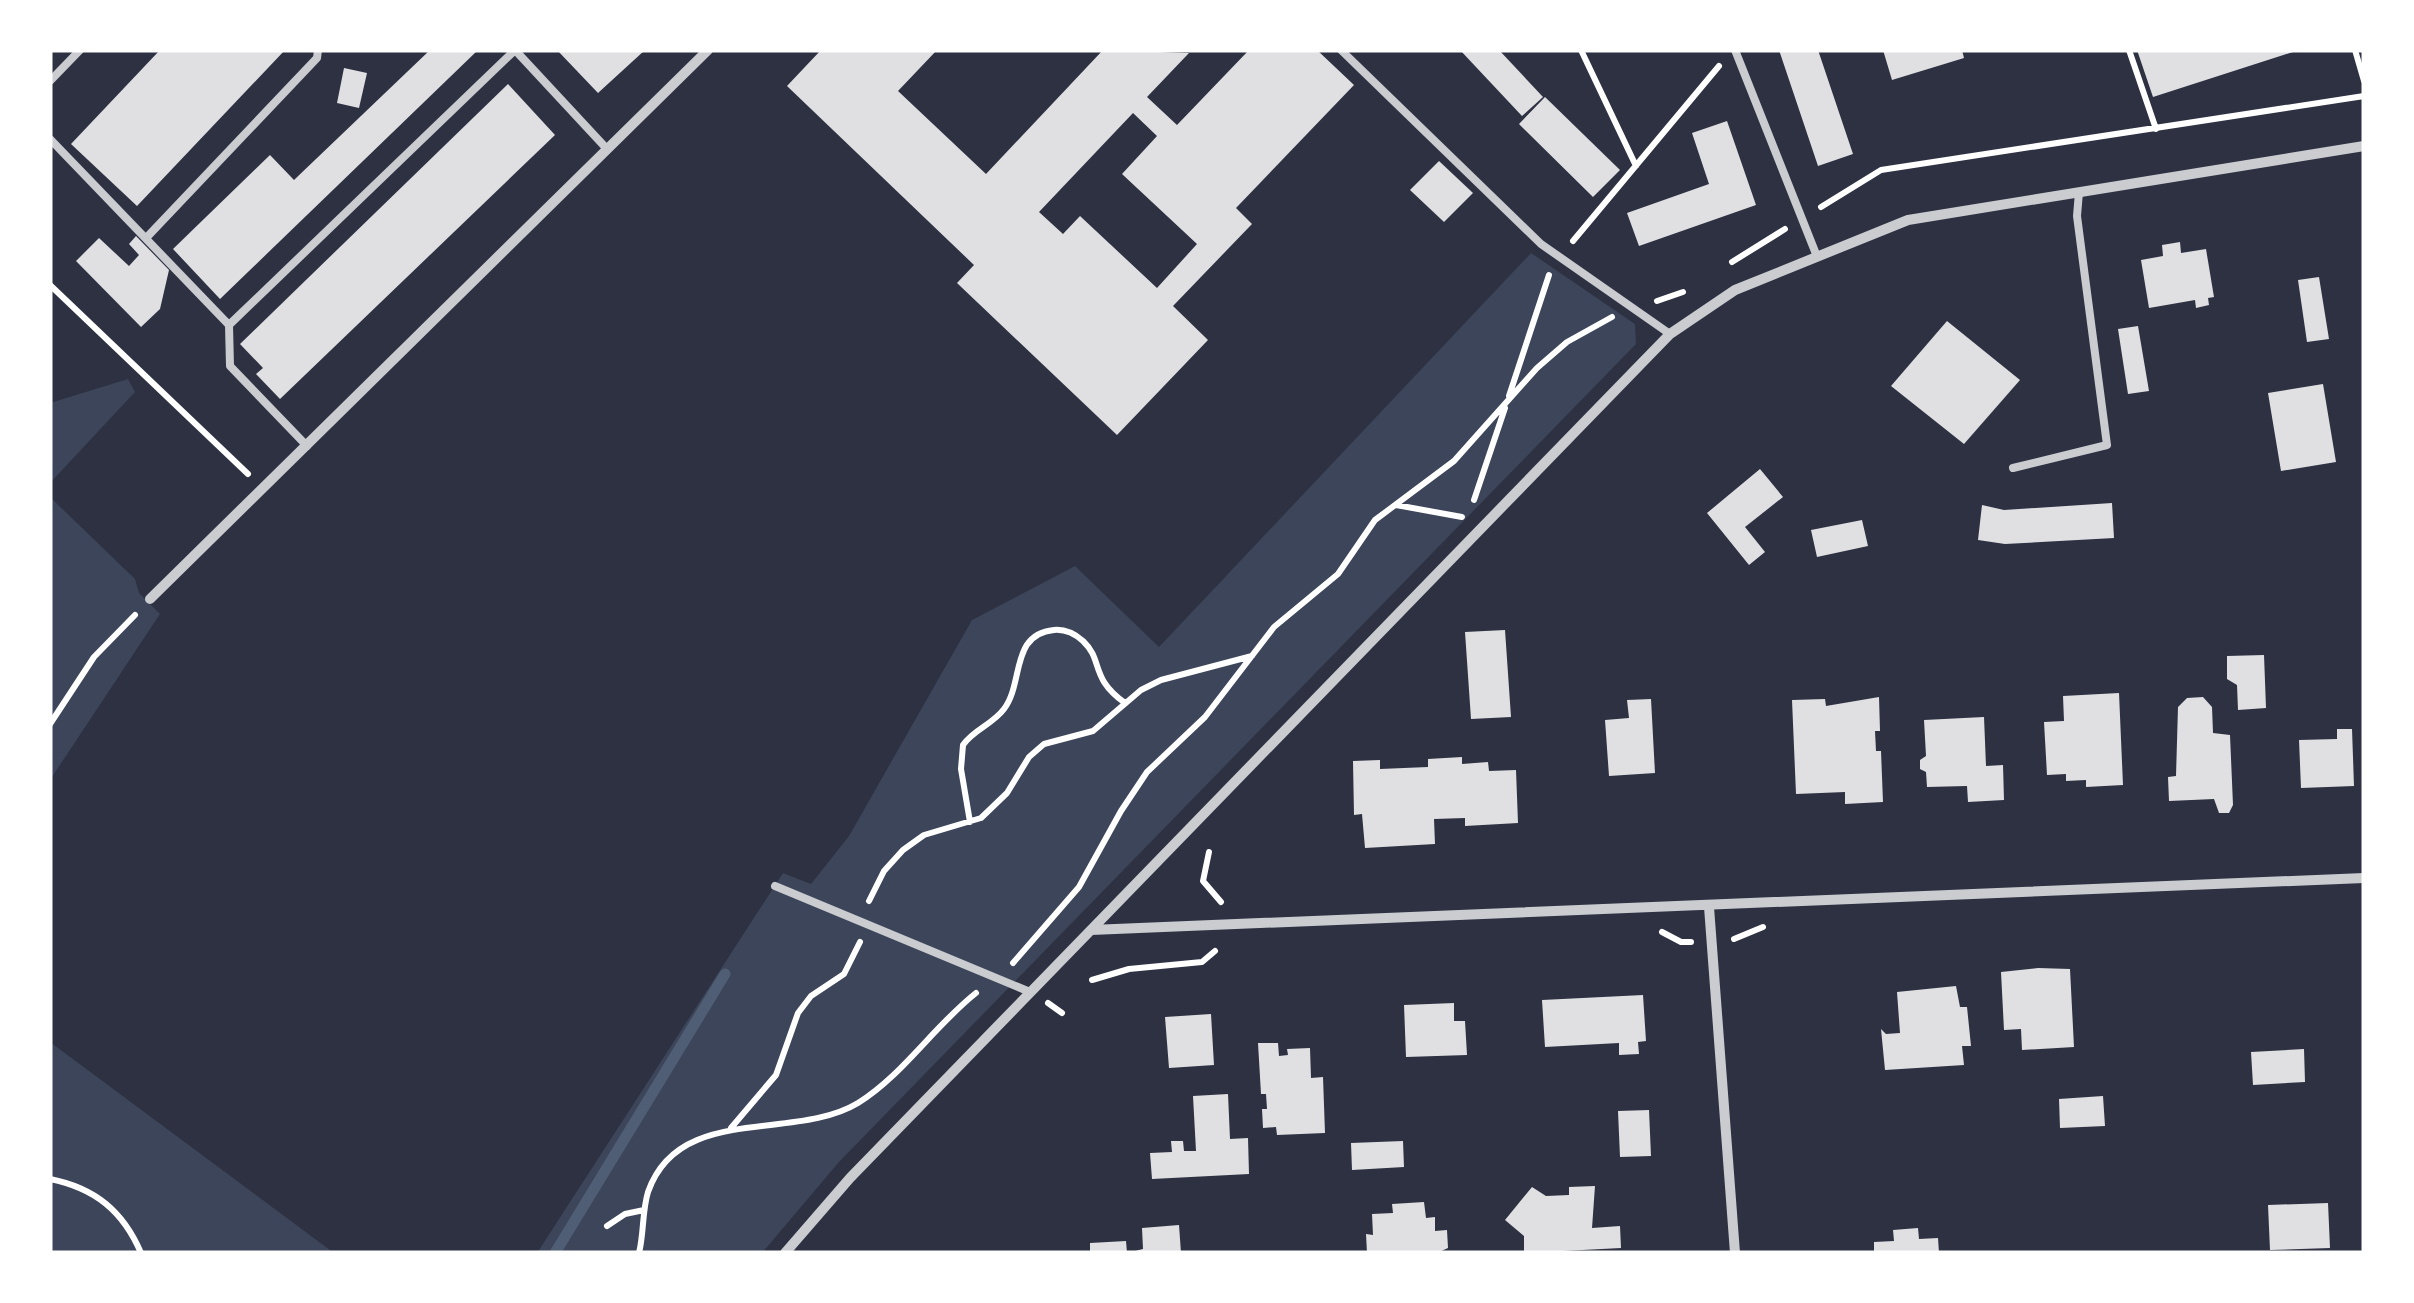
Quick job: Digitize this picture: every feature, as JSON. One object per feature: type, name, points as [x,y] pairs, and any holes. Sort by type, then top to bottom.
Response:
[{"type":"street","points":[[150,600],[708,50]]},
{"type":"street","points":[[785,1253],[850,1178],[1670,334],[1734,290],[1908,220],[2364,146]]},
{"type":"street","points":[[1091,930],[2364,878]]},
{"type":"street","points":[[1709,906],[1735,1253]]},
{"type":"lane","points":[[50,81],[80,50]]},
{"type":"lane","points":[[148,236],[317,58],[318,50]]},
{"type":"lane","points":[[229,325],[515,50],[607,149]]},
{"type":"lane","points":[[1342,50],[1559,258],[1670,334]]},
{"type":"lane","points":[[1736,50],[1816,254]]},
{"type":"lane","points":[[50,138],[148,236],[229,325],[230,366],[307,446]]},
{"type":"lane","points":[[2014,468],[2107,446],[2077,216],[2078,192]]},
{"type":"lane","points":[[775,886],[1030,992]]},
{"type":"path","points":[[1581,50],[1636,166]]},
{"type":"path","points":[[2129,50],[2156,130]]},
{"type":"path","points":[[2355,50],[2364,81]]},
{"type":"path","points":[[1394,504],[1468,519],[1550,268],[1720,64]]},
{"type":"path","points":[[1728,265],[1882,170],[2364,96]]},
{"type":"path","points":[[50,284],[263,489]]},
{"type":"path","points":[[639,1253],[644,1210],[656,1176],[670,1158],[713,1133],[730,1128],[793,1124],[856,1104],[882,1086],[958,1008],[999,976],[1080,887],[1148,772],[1206,717],[1274,627],[1338,574],[1355,545],[1394,504],[1454,461],[1567,342],[1632,308],[1680,294],[1696,285]]},
{"type":"path","points":[[50,724],[94,657],[150,600]]},
{"type":"path","points":[[970,822],[961,769],[963,745],[972,733],[1005,708],[1013,694],[1022,649],[1035,636],[1062,630],[1076,636],[1092,655],[1100,682],[1126,704]]},
{"type":"path","points":[[730,1128],[776,1075],[798,1013],[854,960],[871,894],[903,850],[924,835],[970,822],[994,808],[1029,757],[1044,744],[1093,731],[1161,680],[1253,655]]},
{"type":"path","points":[[50,1178],[96,1194],[116,1210],[140,1253]]},
{"type":"path","points":[[607,1226],[624,1214],[644,1210]]},
{"type":"shaded area","points":[[1531,253],[1635,324],[1636,344],[839,1162],[762,1253],[537,1253],[783,873],[811,884],[849,836],[972,620],[1075,566],[1159,647]]},
{"type":"shaded area","points":[[128,379],[135,392],[50,483],[50,403]]},
{"type":"shaded area","points":[[50,497],[135,579],[139,593],[160,614],[50,780]]},
{"type":"shaded area","points":[[50,1042],[334,1253],[50,1253]]},
{"type":"building","points":[[160,50],[285,50],[137,206],[71,144]]},
{"type":"building","points":[[430,50],[478,50],[220,299],[173,249],[270,155],[294,180]]},
{"type":"building","points":[[557,50],[645,50],[598,93]]},
{"type":"building","points":[[821,50],[937,50],[898,91],[986,174],[1103,50],[1189,53],[1147,97],[1177,125],[1249,50],[1317,50],[1354,85],[1236,208],[1252,224],[1173,306],[1208,340],[1117,435],[957,283],[974,265],[787,86]],"holes":[[[1133,113],[1157,136],[1122,174],[1197,244],[1157,288],[1080,216],[1063,234],[1039,212]]]},
{"type":"building","points":[[1460,50],[1499,50],[1543,97],[1522,116]]},
{"type":"building","points":[[1779,50],[1818,50],[1853,154],[1818,166]]},
{"type":"building","points":[[1883,50],[1962,50],[1964,58],[1892,80]]},
{"type":"building","points":[[2137,50],[2296,50],[2296,51],[2153,97]]},
{"type":"building","points":[[344,68],[367,73],[359,108],[337,103]]},
{"type":"building","points":[[508,84],[555,135],[280,399],[256,374],[263,368],[240,344]]},
{"type":"building","points":[[1545,97],[1620,170],[1593,197],[1519,124]]},
{"type":"building","points":[[1727,121],[1756,205],[1639,246],[1627,213],[1709,184],[1692,133]]},
{"type":"building","points":[[1439,161],[1473,193],[1444,222],[1410,190]]},
{"type":"building","points":[[136,236],[169,270],[160,309],[141,327],[76,261],[99,238],[129,266],[139,255],[129,244]]},
{"type":"building","points":[[2180,242],[2181,253],[2206,249],[2214,297],[2208,298],[2209,305],[2196,308],[2195,300],[2149,308],[2141,260],[2163,256],[2162,245]]},
{"type":"building","points":[[2319,277],[2329,339],[2307,342],[2298,280]]},
{"type":"building","points":[[1947,321],[2020,380],[1964,444],[1891,386]]},
{"type":"building","points":[[2138,326],[2149,391],[2128,394],[2118,329]]},
{"type":"building","points":[[2323,384],[2336,462],[2281,471],[2268,393]]},
{"type":"building","points":[[1760,469],[1783,497],[1745,527],[1765,552],[1749,565],[1707,513]]},
{"type":"building","points":[[2112,503],[2114,538],[2005,544],[1978,540],[1982,505],[2004,510]]},
{"type":"building","points":[[1862,520],[1868,546],[1817,557],[1811,530]]},
{"type":"building","points":[[1505,630],[1511,717],[1471,719],[1465,632]]},
{"type":"building","points":[[2264,655],[2266,708],[2238,710],[2237,685],[2227,679],[2227,656]]},
{"type":"building","points":[[2119,693],[2123,785],[2086,787],[2086,780],[2066,781],[2066,774],[2047,775],[2044,722],[2064,721],[2063,696]]},
{"type":"building","points":[[1879,697],[1880,731],[1875,731],[1876,751],[1881,751],[1883,802],[1845,804],[1845,792],[1796,794],[1792,700],[1825,699],[1826,706]]},
{"type":"building","points":[[2203,697],[2212,707],[2213,733],[2230,735],[2233,805],[2229,813],[2219,813],[2214,799],[2169,801],[2168,777],[2176,776],[2178,707],[2187,698]]},
{"type":"building","points":[[1651,699],[1655,773],[1609,776],[1605,720],[1629,718],[1627,700]]},
{"type":"building","points":[[1984,717],[1986,766],[2003,765],[2004,800],[1968,802],[1967,786],[1927,787],[1926,772],[1920,769],[1920,760],[1926,756],[1924,720]]},
{"type":"building","points":[[2337,729],[2352,729],[2354,786],[2301,788],[2299,740],[2337,739]]},
{"type":"building","points":[[1462,757],[1462,764],[1488,762],[1489,771],[1516,770],[1518,823],[1465,826],[1465,818],[1434,819],[1435,844],[1365,848],[1362,814],[1354,815],[1353,761],[1380,760],[1380,769],[1428,767],[1428,759]]},
{"type":"building","points":[[2070,969],[2074,1047],[2022,1050],[2021,1029],[2004,1030],[2001,972]]},
{"type":"building","points":[[1956,986],[1960,1007],[1967,1007],[1971,1046],[1962,1046],[1964,1065],[1885,1070],[1881,1029],[1886,1034],[1900,1033],[1897,992]]},
{"type":"building","points":[[1643,995],[1646,1041],[1638,1042],[1639,1054],[1619,1055],[1619,1043],[1545,1047],[1542,1000]]},
{"type":"building","points":[[1454,1003],[1454,1021],[1465,1021],[1467,1055],[1406,1057],[1404,1005]]},
{"type":"building","points":[[1211,1014],[1214,1065],[1169,1068],[1165,1017]]},
{"type":"building","points":[[1258,1043],[1278,1043],[1279,1056],[1288,1055],[1287,1049],[1310,1048],[1311,1078],[1323,1077],[1325,1133],[1277,1135],[1276,1127],[1263,1128],[1262,1109],[1267,1109],[1266,1094],[1261,1094]]},
{"type":"building","points":[[2304,1049],[2305,1082],[2253,1085],[2251,1052]]},
{"type":"building","points":[[1228,1094],[1230,1139],[1248,1138],[1249,1174],[1152,1179],[1150,1153],[1172,1152],[1171,1141],[1183,1141],[1184,1151],[1196,1151],[1193,1096]]},
{"type":"building","points":[[2103,1096],[2105,1126],[2060,1128],[2059,1099]]},
{"type":"building","points":[[1649,1110],[1651,1156],[1620,1157],[1618,1111]]},
{"type":"building","points":[[1403,1141],[1404,1167],[1352,1170],[1351,1143]]},
{"type":"building","points":[[1595,1186],[1592,1228],[1620,1226],[1621,1248],[1524,1253],[1524,1236],[1505,1220],[1532,1187],[1546,1196],[1569,1195],[1569,1187]]},
{"type":"building","points":[[1424,1202],[1426,1218],[1435,1217],[1435,1231],[1447,1230],[1448,1248],[1437,1253],[1367,1253],[1366,1234],[1373,1235],[1372,1214],[1393,1213],[1392,1204]]},
{"type":"building","points":[[2328,1203],[2330,1248],[2270,1250],[2268,1205]]},
{"type":"building","points":[[1179,1225],[1181,1253],[1127,1253],[1143,1249],[1142,1228]]},
{"type":"building","points":[[1918,1228],[1919,1239],[1938,1238],[1939,1253],[1874,1253],[1874,1242],[1894,1241],[1893,1230]]},
{"type":"building","points":[[1126,1241],[1127,1253],[1090,1253],[1090,1243]]},
{"type":"waterway","points":[[555,1253],[725,974]]}]
